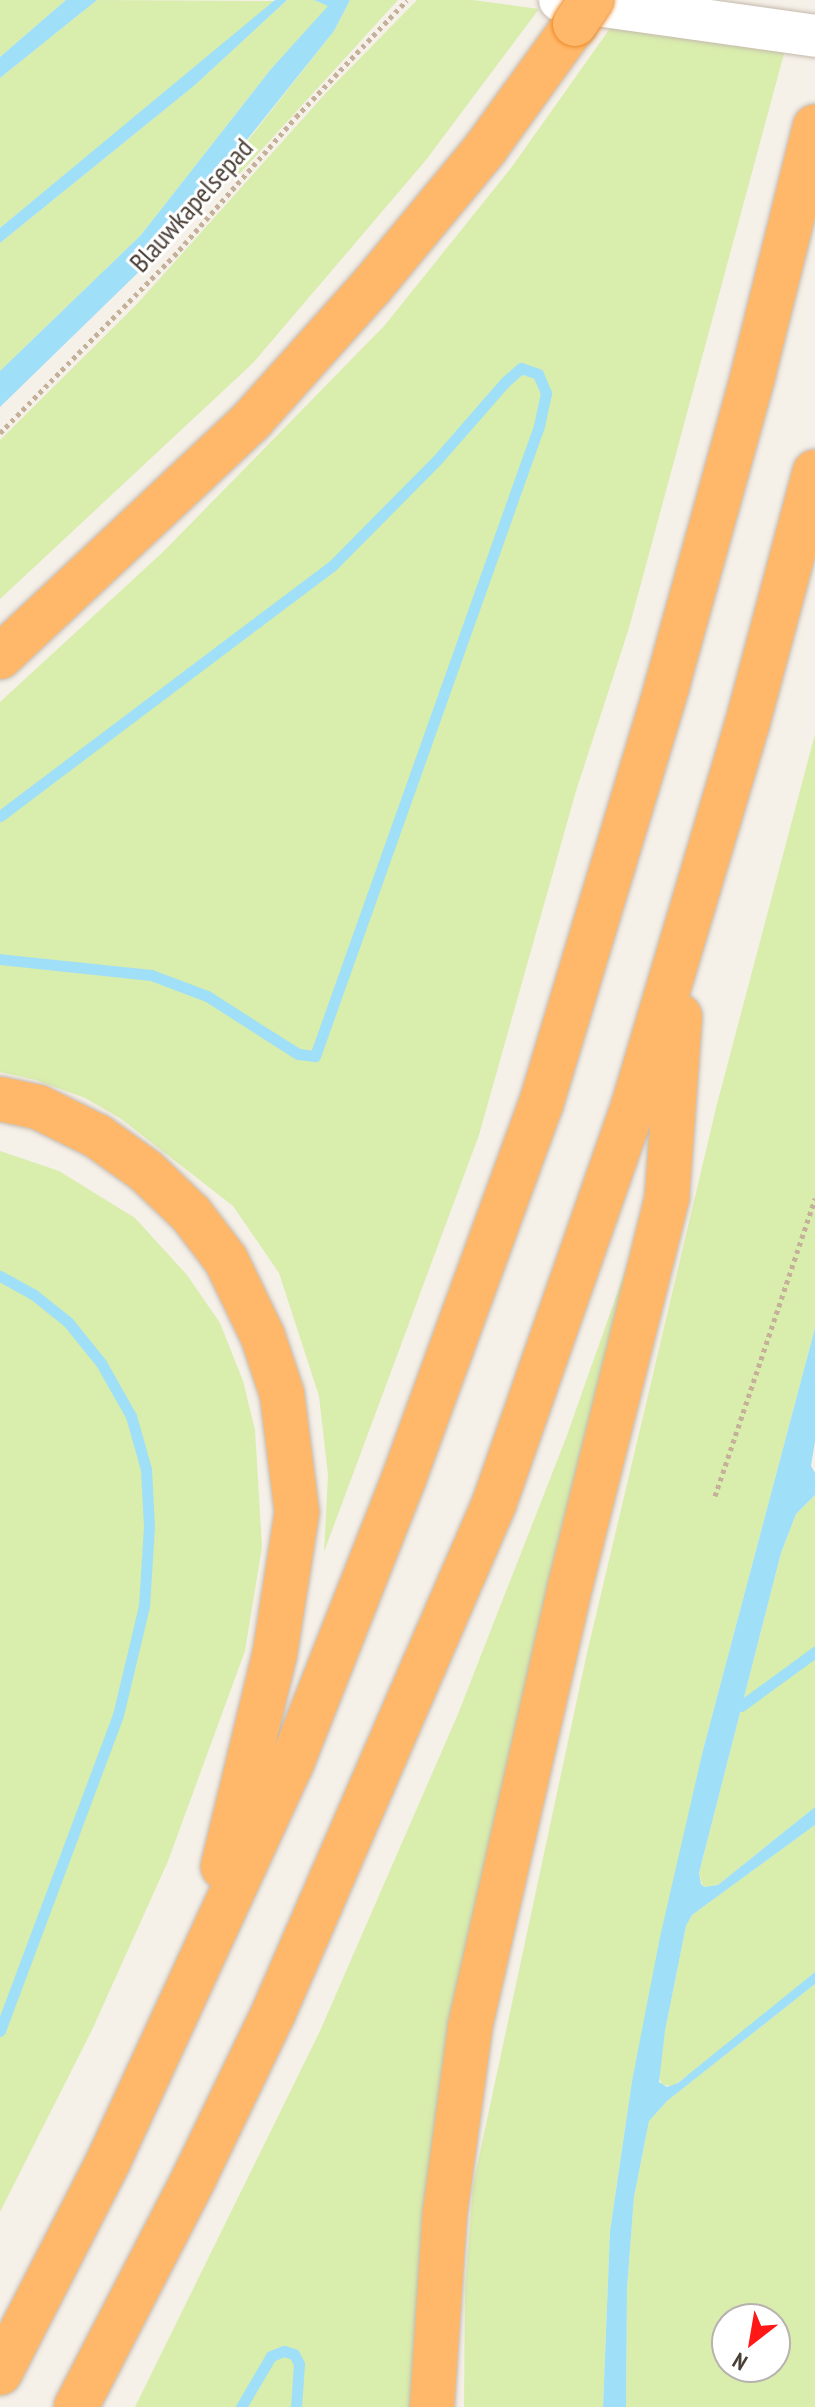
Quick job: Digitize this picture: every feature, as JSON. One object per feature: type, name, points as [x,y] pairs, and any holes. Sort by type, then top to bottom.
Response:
[{"type":"highway","points":[[0,657],[252,420],[371,287],[485,149],[575,8]]},
{"type":"highway","points":[[0,2373],[108,2162],[291,1765],[404,1478],[541,1104],[667,686],[753,375],[815,127]]},
{"type":"highway","points":[[76,2407],[195,2176],[273,2014],[494,1504],[633,1107],[686,938],[815,472]]},
{"type":"highway","points":[[432,2407],[445,2213],[470,2027],[571,1583],[667,1197],[686,938]]},
{"type":"highway","points":[[0,1099],[38,1107],[97,1136],[146,1171],[191,1214],[226,1260],[263,1337],[282,1394],[297,1512],[275,1653],[198,1971]]},
{"type":"street","points":[[575,8],[815,36]]},
{"type":"path","name":"Blauwkapelsepad","points":[[0,433],[174,256],[296,117],[407,0]]},
{"type":"path","points":[[715,1496],[815,1198]]},
{"type":"green space","points":[[0,0],[66,0],[0,57]]},
{"type":"green space","points":[[97,0],[276,1],[0,228],[0,78]]},
{"type":"green space","points":[[287,0],[314,0],[329,6],[271,69],[141,235],[0,371],[0,243],[195,85]]},
{"type":"green space","points":[[350,0],[398,0],[234,180],[222,173],[334,31]]},
{"type":"green space","points":[[417,0],[472,0],[539,9],[426,160],[253,363],[0,599],[0,440],[137,304],[325,94]]},
{"type":"green space","points":[[616,20],[785,50],[629,628],[576,791],[479,1135],[324,1552],[328,1475],[319,1396],[279,1273],[233,1206],[120,1118],[85,1098],[36,1080],[0,1072],[0,702],[163,552],[385,325],[511,168]]},
{"type":"green space","points":[[815,734],[815,1328],[703,1750],[632,2081],[610,2231],[603,2407],[464,2407],[465,2287],[473,2185],[587,1653],[717,1104]]},
{"type":"green space","points":[[0,1151],[59,1171],[135,1218],[187,1275],[220,1323],[243,1381],[255,1430],[262,1547],[245,1651],[168,1861],[92,2030],[0,2212]]},
{"type":"green space","points":[[630,1257],[415,2407],[135,2407],[320,2031],[458,1714],[566,1438]]},
{"type":"green space","points":[[815,1495],[815,1807],[718,1885],[703,1887],[699,1873],[781,1553],[796,1514]]},
{"type":"green space","points":[[815,1825],[815,1972],[702,2065],[673,2086],[662,2085],[658,2075],[665,2031],[686,1926],[692,1915]]},
{"type":"green space","points":[[815,1984],[815,2407],[626,2407],[627,2290],[634,2197],[649,2121],[667,2101]]},
{"type":"water","points":[[66,0],[97,0],[0,78],[0,57]]},
{"type":"water","points":[[275,0],[287,0],[195,85],[0,243],[0,228]]},
{"type":"water","points":[[314,0],[350,0],[334,31],[150,261],[0,407],[0,371],[141,235],[271,69],[328,6]]},
{"type":"water","points":[[815,1328],[815,1441],[811,1466],[815,1473],[815,1495],[796,1514],[781,1553],[699,1873],[701,1884],[704,1887],[718,1885],[815,1807],[815,1825],[692,1915],[686,1926],[665,2031],[659,2082],[667,2087],[678,2083],[815,1972],[815,1984],[667,2101],[649,2121],[634,2197],[627,2289],[626,2407],[603,2407],[610,2231],[632,2081],[660,1937],[703,1750]]},
{"type":"waterway","points":[[0,816],[333,565],[437,460],[505,382],[521,368],[538,374],[546,393],[539,426],[315,1056],[298,1054],[207,996],[151,975],[0,959]]},
{"type":"waterway","points":[[0,1276],[33,1294],[68,1322],[101,1363],[131,1416],[146,1469],[149,1527],[144,1606],[118,1715],[0,2031]]},
{"type":"waterway","points":[[741,1706],[815,1652]]},
{"type":"waterway","points":[[241,2407],[271,2356],[284,2351],[294,2354],[299,2364],[296,2407]]}]
